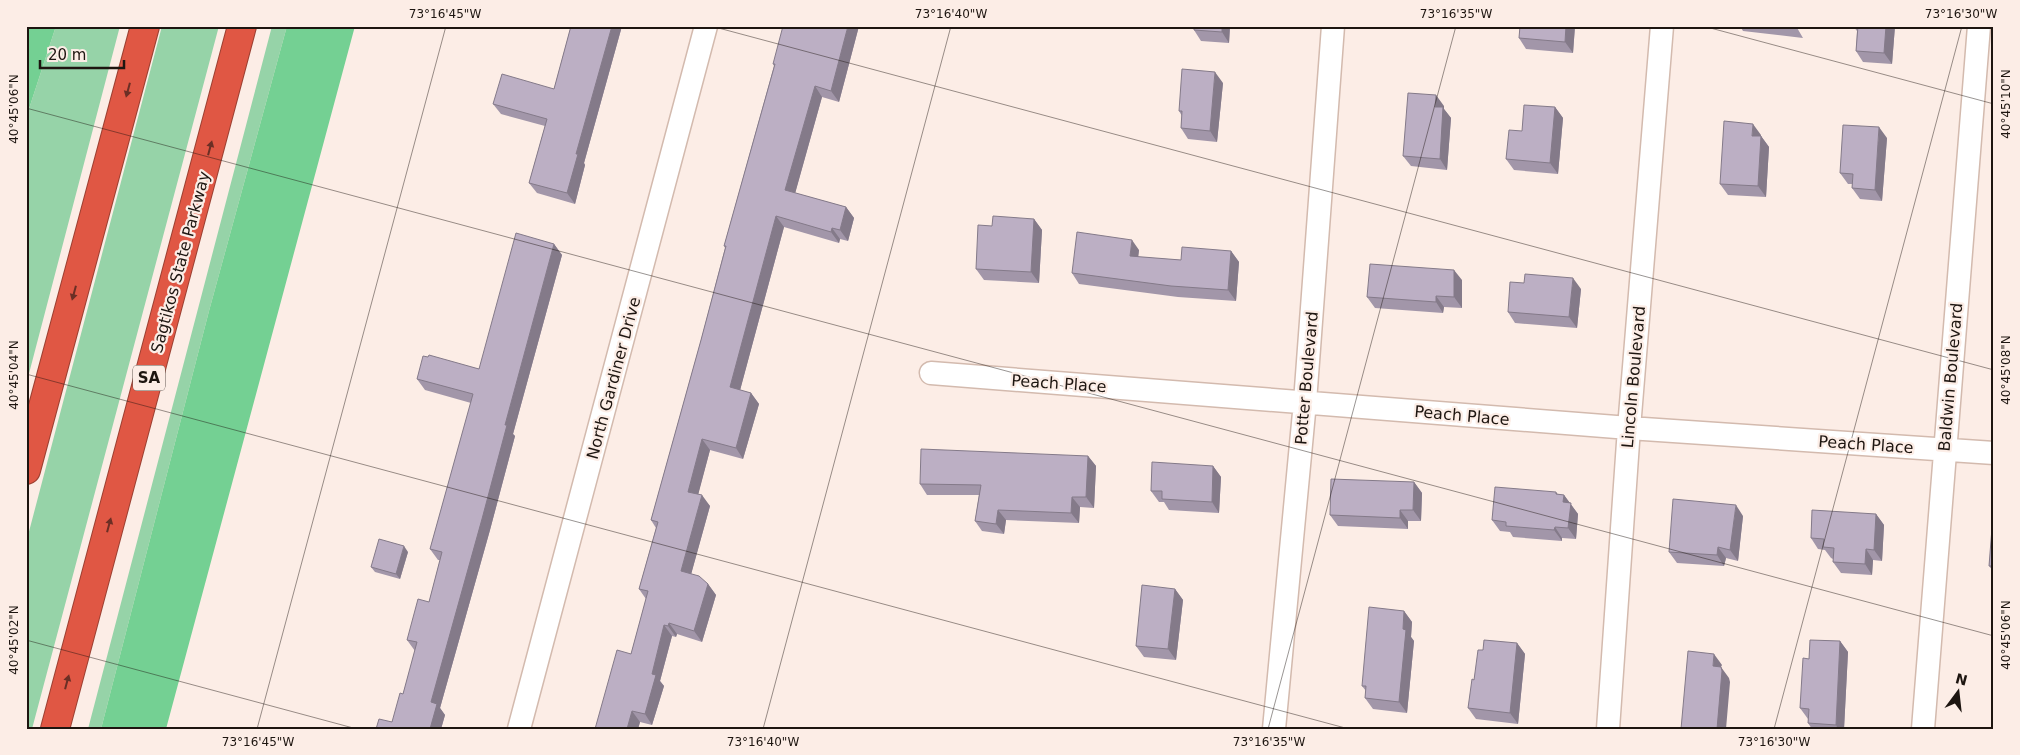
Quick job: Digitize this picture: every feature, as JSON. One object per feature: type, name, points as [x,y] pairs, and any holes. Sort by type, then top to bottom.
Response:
[{"type":"highway","points":[[26,470],[145,26]]},
{"type":"highway","name":"Sagtikos State Parkway","points":[[55,729],[242,26]]},
{"type":"street","name":"North Gardiner Drive","points":[[519,729],[706,26]]},
{"type":"street","name":"Potter Boulevard","points":[[1274,729],[1305,402],[1333,26]]},
{"type":"street","name":"Lincoln Boulevard","points":[[1608,729],[1628,428],[1662,26]]},
{"type":"street","name":"Baldwin Boulevard","points":[[1923,729],[1979,26]]},
{"type":"street","name":"Peach Place","points":[[931,373],[1628,428],[1994,453]]},
{"type":"green space","points":[[26,26],[56,26],[26,118]]},
{"type":"green space","points":[[56,26],[120,26],[26,385],[26,118]]},
{"type":"green space","points":[[162,26],[219,26],[32,729],[26,729],[26,543]]},
{"type":"green space","points":[[272,26],[287,26],[209,311],[101,729],[88,729]]},
{"type":"green space","points":[[287,26],[355,26],[166,729],[101,729],[209,311]]},
{"type":"building","points":[[571,26],[612,26],[567,193],[529,183],[547,119],[493,104],[502,74],[554,89]]},
{"type":"building","points":[[783,26],[848,26],[831,91],[815,86],[785,190],[846,207],[840,230],[832,228],[831,232],[776,216],[730,387],[751,393],[736,448],[702,439],[688,492],[702,495],[681,571],[699,576],[708,584],[694,631],[669,623],[668,626],[664,625],[652,674],[656,675],[645,714],[632,711],[627,729],[595,729],[617,650],[631,654],[648,591],[639,589],[658,522],[651,520],[775,64],[773,64]]},
{"type":"building","points":[[1194,26],[1222,26],[1222,32],[1194,30]]},
{"type":"building","points":[[1520,26],[1566,26],[1565,42],[1519,38]]},
{"type":"building","points":[[1858,26],[1886,26],[1884,53],[1856,51]]},
{"type":"building","points":[[1182,69],[1215,72],[1210,131],[1181,128],[1182,111],[1179,111]]},
{"type":"building","points":[[1408,93],[1436,95],[1435,107],[1443,107],[1440,159],[1403,156]]},
{"type":"building","points":[[1524,105],[1555,107],[1550,163],[1506,159],[1509,130],[1522,131]]},
{"type":"building","points":[[1724,121],[1753,124],[1752,136],[1761,136],[1758,186],[1720,184]]},
{"type":"building","points":[[1843,125],[1879,127],[1875,190],[1852,188],[1853,174],[1840,173]]},
{"type":"building","points":[[993,216],[1034,219],[1031,272],[976,269],[978,225],[992,226]]},
{"type":"building","points":[[1077,232],[1132,240],[1130,256],[1181,260],[1182,247],[1231,251],[1228,290],[1171,286],[1072,273]]},
{"type":"building","points":[[516,233],[554,244],[505,425],[507,425],[482,519],[431,702],[437,704],[430,729],[376,729],[379,719],[392,722],[400,693],[403,694],[417,642],[407,640],[418,599],[429,602],[442,552],[430,549],[473,394],[417,379],[423,356],[428,357],[429,355],[479,369]]},
{"type":"building","points":[[1370,264],[1454,270],[1454,297],[1436,296],[1436,302],[1367,297]]},
{"type":"building","points":[[1525,274],[1573,278],[1569,317],[1508,312],[1510,282],[1524,283]]},
{"type":"building","points":[[921,449],[1088,456],[1086,497],[1072,497],[1071,513],[998,510],[996,524],[975,521],[981,485],[920,484]]},
{"type":"building","points":[[1152,462],[1213,466],[1212,502],[1162,499],[1162,491],[1151,491]]},
{"type":"building","points":[[1331,479],[1414,482],[1413,510],[1400,510],[1400,518],[1330,515]]},
{"type":"building","points":[[1495,487],[1556,492],[1556,494],[1564,495],[1563,502],[1571,503],[1568,528],[1555,527],[1554,530],[1506,526],[1506,522],[1492,520]]},
{"type":"building","points":[[1673,499],[1736,505],[1730,550],[1718,547],[1717,555],[1669,552]]},
{"type":"building","points":[[1812,510],[1876,514],[1874,550],[1866,549],[1865,564],[1833,562],[1834,548],[1823,547],[1824,539],[1811,538]]},
{"type":"building","points":[[1992,528],[1994,528],[1994,566],[1989,566]]},
{"type":"building","points":[[379,539],[404,546],[396,574],[371,567]]},
{"type":"building","points":[[1142,585],[1175,589],[1168,649],[1136,646]]},
{"type":"building","points":[[1369,607],[1404,611],[1403,629],[1406,630],[1399,702],[1365,698],[1366,686],[1362,686]]},
{"type":"building","points":[[1484,640],[1517,643],[1510,713],[1468,708],[1478,650],[1483,650]]},
{"type":"building","points":[[1810,640],[1840,641],[1836,725],[1808,723],[1809,709],[1800,708],[1803,658],[1809,659]]},
{"type":"building","points":[[1688,651],[1714,654],[1713,666],[1721,667],[1717,729],[1681,729]]}]
